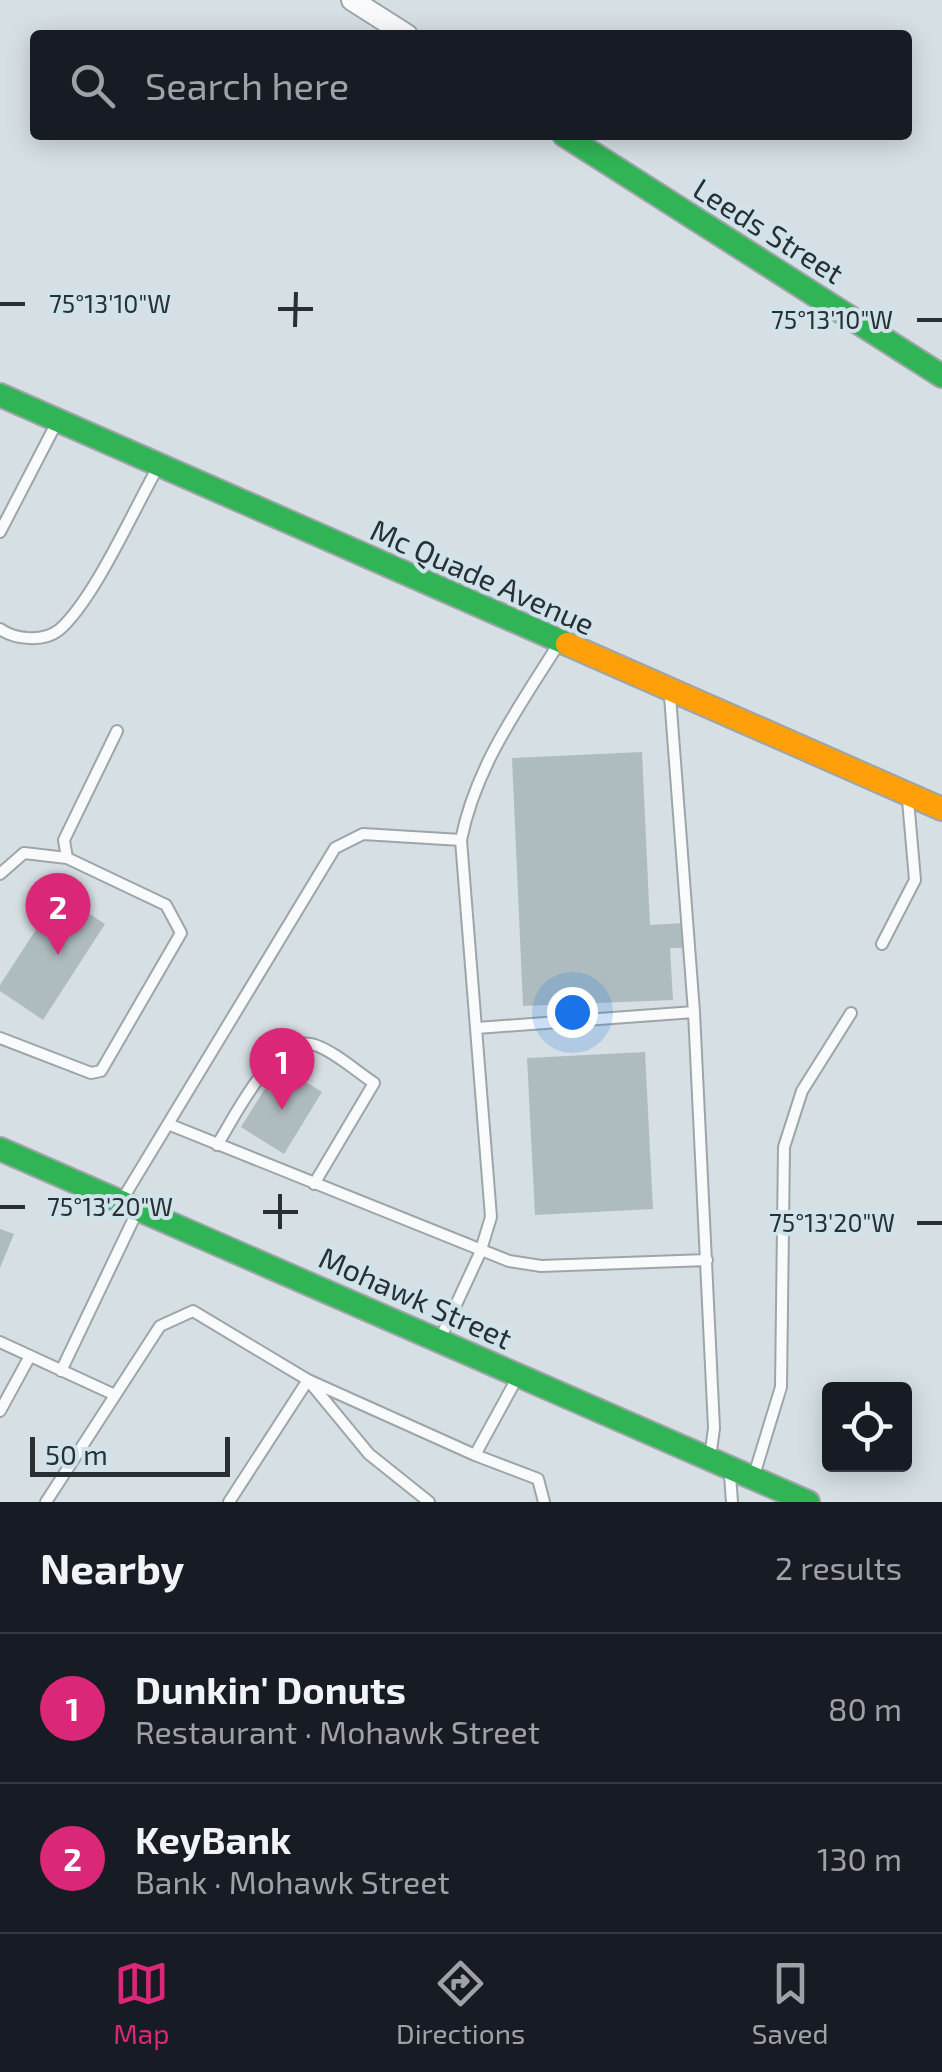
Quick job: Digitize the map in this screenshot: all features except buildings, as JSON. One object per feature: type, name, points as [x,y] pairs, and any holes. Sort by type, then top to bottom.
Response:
[{"type":"street","points":[[352,0],[399,30]]},
{"type":"street","name":"Leeds Street","points":[[572,140],[942,376]]},
{"type":"street","name":"Mc Quade Avenue","points":[[0,395],[942,809]]},
{"type":"street","name":"Mohawk Street","points":[[0,1149],[808,1502]]},
{"type":"lane","points":[[0,532],[58,421]]},
{"type":"lane","points":[[0,628],[9,635],[36,638],[58,632],[84,598],[158,466]]},
{"type":"lane","points":[[440,1340],[480,1253],[490,1218],[461,840],[470,798],[490,754],[559,642]]},
{"type":"lane","points":[[670,690],[694,1012],[714,1428],[732,1502]]},
{"type":"lane","points":[[67,858],[64,840],[117,731]]},
{"type":"lane","points":[[882,944],[915,880],[908,794]]},
{"type":"lane","points":[[61,1371],[130,1204],[168,1124],[335,848],[344,839],[363,834],[461,840]]},
{"type":"lane","points":[[0,874],[24,853],[67,858],[166,905],[180,933],[101,1072],[91,1073],[0,1038]]},
{"type":"lane","points":[[476,1028],[694,1012]]},
{"type":"lane","points":[[753,1478],[781,1387],[784,1147],[802,1092],[851,1013]]},
{"type":"lane","points":[[217,1145],[280,1050],[304,1042],[319,1046],[374,1083],[314,1184]]},
{"type":"lane","points":[[168,1124],[480,1253],[541,1266],[707,1260]]},
{"type":"lane","points":[[46,1502],[160,1326],[192,1311],[308,1380],[538,1479],[544,1502]]},
{"type":"lane","points":[[0,1342],[115,1396]]},
{"type":"lane","points":[[0,1411],[30,1356]]},
{"type":"lane","points":[[475,1455],[519,1375]]},
{"type":"lane","points":[[229,1502],[308,1380]]},
{"type":"lane","points":[[308,1380],[369,1454],[429,1502]]},
{"type":"traffic: fast","points":[[572,140],[942,376]]},
{"type":"traffic: fast","points":[[0,395],[567,644]]},
{"type":"traffic: fast","points":[[0,1149],[808,1502]]},
{"type":"traffic: slow","points":[[567,644],[942,809]]},
{"type":"place","name":"KeyBank","points":[[58,955]]},
{"type":"place","name":"Dunkin' Donuts","points":[[282,1110]]}]
